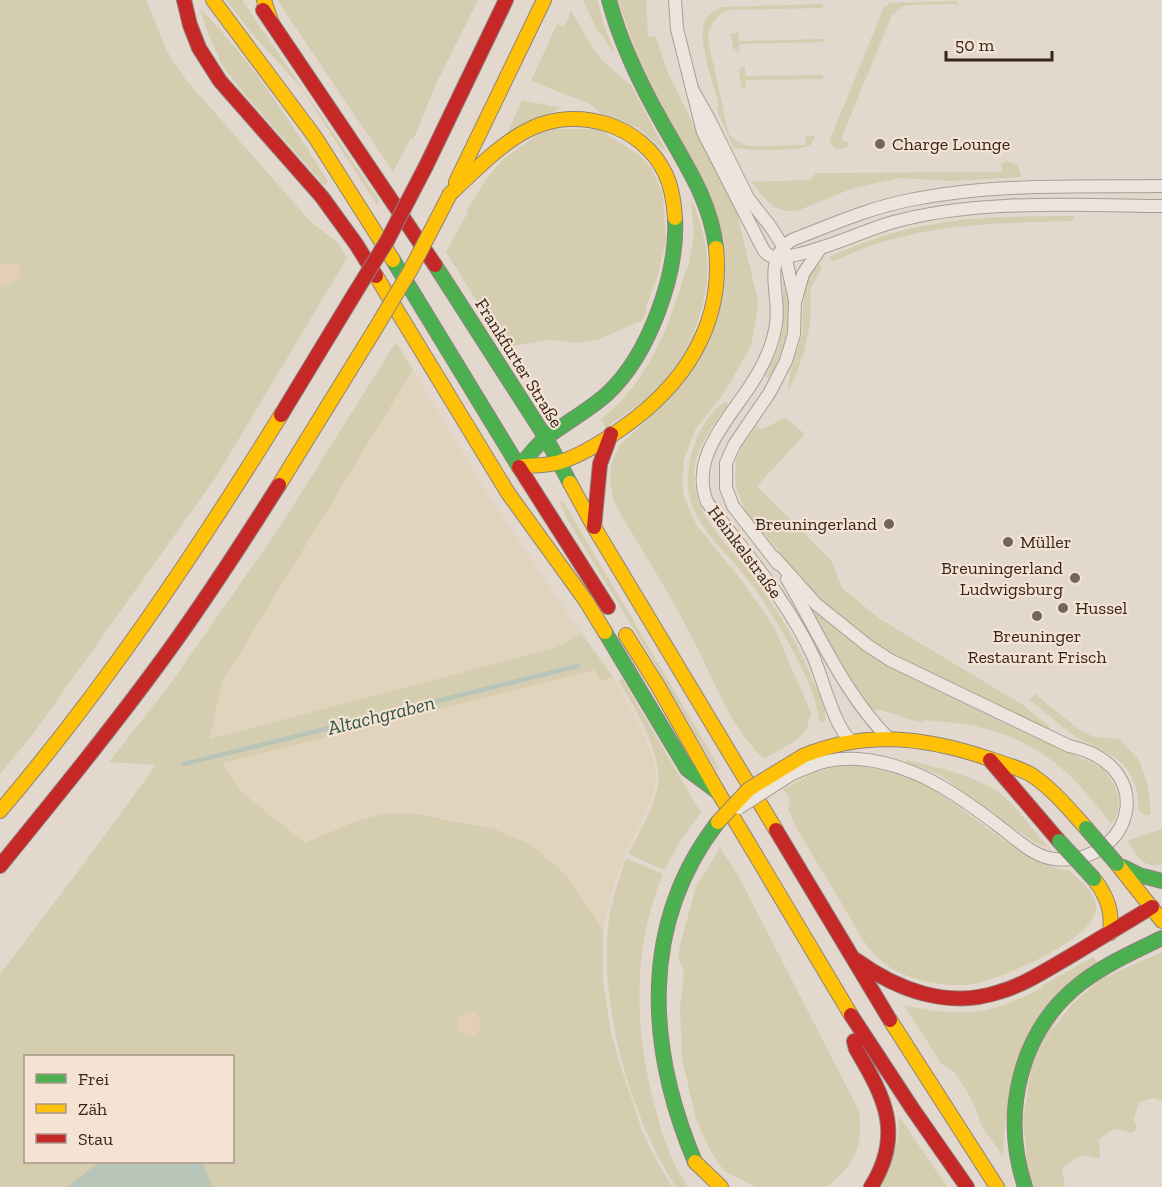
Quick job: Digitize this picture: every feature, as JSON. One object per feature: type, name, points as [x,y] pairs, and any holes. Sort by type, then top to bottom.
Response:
[{"type":"main road","points":[[184,0],[190,25],[201,51],[232,96],[322,197],[356,244],[508,493],[586,601],[626,664],[687,769],[718,792]]},
{"type":"main road","points":[[213,0],[315,137],[432,322],[519,467],[658,686],[718,792],[848,1010],[912,1108],[968,1187]]},
{"type":"main road","name":"Frankfurter Straße","points":[[257,0],[471,319],[546,438],[594,526],[848,954],[997,1187]]},
{"type":"main road","points":[[264,0],[271,21]]},
{"type":"main road","points":[[491,34],[496,0]]},
{"type":"main road","points":[[0,811],[112,667],[200,542],[266,442],[387,242],[506,0]]},
{"type":"main road","points":[[0,866],[72,777],[188,623],[285,475],[410,271],[544,0]]},
{"type":"main road","points":[[519,467],[558,462],[578,454],[648,409],[670,389],[695,352],[714,305],[718,274],[716,244],[710,217],[698,185],[635,74],[616,29],[609,0]]},
{"type":"main road","points":[[450,194],[510,141],[543,123],[573,119],[591,120],[612,126],[638,140],[658,160],[671,185],[676,214],[673,261],[662,296],[637,355],[624,376],[604,398],[546,438],[519,467]]},
{"type":"main road","points":[[594,526],[600,464],[611,434]]},
{"type":"main road","points":[[706,1187],[687,1145],[669,1086],[659,1014],[661,956],[668,917],[690,863],[718,822],[748,789],[806,762],[822,748],[852,741],[889,739],[940,746],[989,758],[1029,774],[1055,795],[1118,864],[1157,910],[1162,921]]},
{"type":"main road","points":[[989,758],[1104,890],[1112,917],[1110,933]]},
{"type":"main road","points":[[1118,864],[1139,875],[1162,881]]},
{"type":"main road","points":[[848,954],[882,978],[910,990],[940,998],[972,998],[992,995],[1010,988],[1157,910]]},
{"type":"main road","points":[[1025,1187],[1017,1159],[1014,1112],[1022,1069],[1043,1024],[1060,1002],[1079,984],[1117,960],[1162,938]]},
{"type":"main road","points":[[848,1010],[856,1049],[881,1094],[890,1135],[878,1178],[871,1187]]},
{"type":"main road","points":[[695,1162],[721,1187]]},
{"type":"street","name":"Heinkelstraße","points":[[675,0],[677,29],[703,132],[766,254],[782,254]]},
{"type":"street","name":"Heinkelstraße","points":[[692,89],[748,198],[770,226],[782,254],[795,300]]},
{"type":"street","points":[[782,254],[792,240],[858,214],[908,200],[968,191],[1029,187],[1162,186]]},
{"type":"street","points":[[1029,187],[1029,206]]},
{"type":"street","points":[[782,254],[820,249],[889,224],[923,215],[958,210],[1029,206],[1162,206]]},
{"type":"street","name":"Heinkelstraße","points":[[820,249],[803,273],[795,300],[794,334],[786,361],[770,392],[734,445],[726,463],[725,476],[728,496],[733,506],[775,558],[849,691],[868,717],[889,739]]},
{"type":"street","name":"Heinkelstraße","points":[[782,254],[774,273],[777,314],[770,346],[753,380],[713,439],[705,464],[704,494],[706,502],[784,603],[807,643],[823,678],[839,725],[846,737],[852,741]]},
{"type":"street","points":[[775,558],[816,604],[867,645],[890,660],[1069,746],[1084,749],[1104,759],[1126,783],[1130,801],[1128,815],[1108,843],[1088,855],[1052,859],[1024,845],[949,791],[920,774],[879,762],[848,759],[806,762]]},
{"type":"street","points":[[822,748],[832,742],[839,725]]},
{"type":"shaded area","points":[[0,0],[146,0],[168,53],[186,80],[311,222],[337,242],[347,258],[216,477],[33,734],[0,774]]},
{"type":"shaded area","points":[[226,0],[242,0],[379,200],[377,205],[302,89],[249,30]]},
{"type":"shaded area","points":[[277,0],[478,0],[436,84],[413,140],[411,138],[393,172]]},
{"type":"shaded area","points":[[583,0],[597,0],[615,54],[595,26]]},
{"type":"shaded area","points":[[618,0],[646,0],[648,36],[656,37],[668,73],[737,212],[757,297],[758,309],[751,346],[724,393],[695,430],[684,460],[682,486],[685,500],[697,526],[743,582],[774,627],[811,713],[806,731],[795,741],[764,759],[751,745],[730,714],[680,614],[613,498],[610,481],[611,465],[619,446],[646,421],[726,274],[643,72]]},
{"type":"shaded area","points":[[958,1],[958,4],[909,5],[902,7],[892,15],[841,139],[849,143],[846,148],[836,149],[829,142],[884,7],[891,3]]},
{"type":"shaded area","points":[[823,4],[823,8],[730,10],[721,14],[714,21],[708,40],[729,135],[749,146],[805,145],[806,136],[815,136],[811,144],[800,148],[758,150],[733,147],[717,110],[718,102],[703,41],[705,20],[721,7]]},
{"type":"shaded area","points":[[199,7],[236,48],[264,85],[328,181],[325,186],[245,95],[222,65]]},
{"type":"shaded area","points":[[571,11],[594,50],[604,62],[631,85],[667,153],[640,129],[602,114],[590,104],[531,81],[557,24],[564,27]]},
{"type":"shaded area","points":[[738,32],[739,41],[824,39],[824,42],[739,44],[739,53],[733,48],[731,34]]},
{"type":"shaded area","points":[[740,67],[745,67],[745,76],[823,75],[823,79],[746,80],[745,89],[742,89]]},
{"type":"shaded area","points":[[522,100],[561,108],[507,134]]},
{"type":"shaded area","points":[[546,129],[599,129],[642,157],[652,169],[663,194],[666,241],[643,320],[600,339],[577,343],[550,340],[513,346],[501,340],[446,252],[467,210],[485,181],[502,160]]},
{"type":"shaded area","points":[[1006,161],[1018,165],[1021,177],[951,181],[899,178],[851,189],[797,211],[781,210],[770,204],[751,182],[809,180],[816,173],[1001,172],[1002,163]]},
{"type":"shaded area","points":[[691,200],[702,230],[707,271],[701,312],[694,332],[661,385],[643,402],[606,428],[601,419],[632,388],[644,370],[655,352],[673,311],[686,269],[688,269],[694,235]]},
{"type":"shaded area","points":[[1075,216],[1071,221],[979,225],[922,232],[864,248],[834,261],[829,257],[861,244],[920,226],[979,218]]},
{"type":"shaded area","points":[[818,263],[822,268],[811,287],[810,324],[804,352],[795,378],[788,389],[802,334],[804,291],[807,278]]},
{"type":"shaded area","points":[[783,273],[788,307],[787,330],[782,352],[772,374],[767,378],[783,328]]},
{"type":"shaded area","points":[[396,342],[413,370],[222,682],[210,739],[554,648],[582,634],[613,677],[600,681],[595,670],[222,763],[243,793],[305,843],[354,822],[385,813],[419,814],[494,829],[531,845],[567,876],[603,929],[603,981],[611,1033],[641,1128],[672,1187],[0,1187],[0,974],[156,765],[109,762],[171,683],[281,525]]},
{"type":"shaded area","points":[[413,370],[490,498],[582,634],[554,648],[210,739],[222,682]]},
{"type":"shaded area","points":[[724,402],[728,402],[728,405],[706,437],[695,463],[695,489],[706,517],[754,578],[793,638],[822,699],[825,711],[824,723],[819,720],[809,685],[789,643],[751,584],[707,532],[692,505],[688,478],[693,449],[706,422]]},
{"type":"shaded area","points":[[785,418],[805,434],[757,486],[831,560],[842,588],[880,619],[1023,705],[1049,726],[1052,732],[912,666],[862,634],[815,596],[746,512],[735,480],[736,461],[742,446],[756,426],[762,429]]},
{"type":"shaded area","points":[[563,501],[716,762],[719,768],[716,770],[567,519],[560,502]]},
{"type":"shaded area","points":[[810,606],[903,673],[1102,768],[1115,787],[1119,802],[1112,824],[1070,776],[1037,750],[1020,741],[984,728],[944,722],[923,720],[923,722],[879,709],[873,712],[839,662],[809,609]]},
{"type":"shaded area","points":[[595,670],[601,681],[613,677],[640,726],[652,756],[656,776],[654,792],[649,805],[625,855],[612,890],[603,929],[567,876],[531,845],[494,829],[457,820],[419,814],[385,813],[354,822],[305,843],[243,793],[222,762]]},
{"type":"shaded area","points":[[622,678],[701,813],[682,838],[664,870],[628,854],[652,806],[658,777],[653,748],[619,681]]},
{"type":"shaded area","points":[[1035,694],[1081,731],[1094,737],[1119,739],[1139,760],[1148,786],[1151,814],[1146,816],[1139,811],[1135,786],[1124,766],[1110,755],[1071,733],[1029,700]]},
{"type":"shaded area","points":[[906,760],[961,774],[988,786],[1015,807],[1051,850],[1031,840],[940,775],[906,762]]},
{"type":"shaded area","points":[[843,765],[882,770],[918,781],[935,790],[1034,859],[1053,867],[1069,870],[1094,897],[1096,909],[1091,921],[1061,947],[1040,959],[977,983],[952,985],[930,982],[907,976],[886,965],[864,941],[796,827],[788,809],[790,800],[783,789],[815,772]]},
{"type":"shaded area","points":[[1162,829],[1162,865],[1148,864],[1140,859],[1127,841]]},
{"type":"shaded area","points":[[720,847],[739,877],[859,1111],[859,1139],[854,1156],[844,1171],[828,1185],[756,1187],[724,1171],[710,1150],[696,1119],[682,1058],[680,1007],[684,973],[678,957],[696,887]]},
{"type":"shaded area","points":[[626,858],[663,874],[653,902],[641,960],[640,1019],[648,1078],[664,1138],[672,1159],[688,1187],[676,1187],[660,1160],[633,1097],[614,1029],[607,961],[608,929],[612,902]]},
{"type":"shaded area","points":[[1162,952],[1162,1101],[1153,1098],[1139,1102],[1134,1119],[1137,1129],[1132,1133],[1114,1129],[1099,1139],[1100,1159],[1081,1155],[1062,1168],[1065,1187],[1033,1187],[1029,1179],[1023,1119],[1031,1069],[1053,1029],[1071,1005],[1101,979]]},
{"type":"shaded area","points":[[1093,957],[1097,962],[1080,974],[1005,1121],[1003,1156],[982,1127],[965,1088],[954,1072],[941,1063],[904,1005],[943,1012],[991,1008],[1043,987]]},
{"type":"shaded area","points":[[899,1118],[947,1187],[880,1187],[898,1140]]},
{"type":"shaded area","points":[[98,1163],[201,1163],[212,1187],[67,1187]]},
{"type":"sand","points":[[10,263],[21,267],[19,277],[11,283],[0,286],[0,264]]},
{"type":"sand","points":[[469,1012],[478,1015],[481,1024],[478,1033],[469,1036],[460,1033],[457,1024],[460,1015]]},
{"type":"waterway","name":"Altachgraben","points":[[184,764],[578,666]]},
{"type":"traffic: fast","points":[[609,0],[619,33],[640,80],[703,199],[716,248]]},
{"type":"traffic: fast","points":[[519,467],[543,440],[607,394],[636,358],[648,336],[666,288],[672,264],[675,218]]},
{"type":"traffic: fast","points":[[393,260],[519,467]]},
{"type":"traffic: fast","points":[[435,265],[546,438],[570,483]]},
{"type":"traffic: fast","points":[[605,632],[687,769],[718,792]]},
{"type":"traffic: fast","points":[[695,1162],[679,1119],[667,1075],[660,1031],[659,987],[663,944],[674,902],[692,861],[718,822]]},
{"type":"traffic: fast","points":[[1086,828],[1117,864]]},
{"type":"traffic: fast","points":[[1059,841],[1094,879]]},
{"type":"traffic: fast","points":[[1123,867],[1139,875],[1162,881]]},
{"type":"traffic: fast","points":[[1025,1187],[1018,1159],[1015,1131],[1016,1103],[1021,1076],[1030,1049],[1043,1025],[1060,1003],[1081,983],[1110,964],[1162,938]]},
{"type":"traffic: slow","points":[[213,0],[315,137],[393,260]]},
{"type":"traffic: slow","points":[[264,0],[271,21]]},
{"type":"traffic: slow","points":[[456,182],[544,0]]},
{"type":"traffic: slow","points":[[450,194],[488,158],[520,134],[550,122],[569,119],[589,120],[608,124],[625,132],[655,156],[669,184],[675,218]]},
{"type":"traffic: slow","points":[[374,331],[410,271],[450,194]]},
{"type":"traffic: slow","points":[[519,467],[555,463],[584,452],[621,429],[663,394],[695,352],[706,328],[717,276],[716,248]]},
{"type":"traffic: slow","points":[[376,276],[508,493],[586,601],[605,632]]},
{"type":"traffic: slow","points":[[279,485],[374,331]]},
{"type":"traffic: slow","points":[[0,811],[113,668],[216,517],[281,415]]},
{"type":"traffic: slow","points":[[570,483],[594,527],[776,830]]},
{"type":"traffic: slow","points":[[626,635],[851,1015]]},
{"type":"traffic: slow","points":[[803,756],[849,742],[895,739],[964,751],[1030,774],[1053,792],[1086,828]]},
{"type":"traffic: slow","points":[[718,822],[749,789],[803,756]]},
{"type":"traffic: slow","points":[[1117,864],[1162,921]]},
{"type":"traffic: slow","points":[[1094,879],[1108,904],[1111,918],[1110,933]]},
{"type":"traffic: slow","points":[[890,1020],[997,1187]]},
{"type":"traffic: slow","points":[[695,1162],[721,1187]]},
{"type":"traffic: jam","points":[[184,0],[199,48],[220,81],[322,197],[376,276]]},
{"type":"traffic: jam","points":[[426,166],[506,0]]},
{"type":"traffic: jam","points":[[263,10],[435,265]]},
{"type":"traffic: jam","points":[[355,293],[387,241],[426,166]]},
{"type":"traffic: jam","points":[[281,415],[355,293]]},
{"type":"traffic: jam","points":[[594,527],[600,464],[611,434]]},
{"type":"traffic: jam","points":[[519,467],[608,607]]},
{"type":"traffic: jam","points":[[0,866],[106,734],[167,653],[279,485]]},
{"type":"traffic: jam","points":[[990,760],[1059,841]]},
{"type":"traffic: jam","points":[[776,830],[890,1020]]},
{"type":"traffic: jam","points":[[856,960],[888,980],[924,994],[942,997],[980,997],[1026,981],[1152,907]]},
{"type":"traffic: jam","points":[[851,1015],[967,1187]]},
{"type":"traffic: jam","points":[[854,1041],[875,1084],[887,1116],[887,1150],[871,1187]]},
{"type":"place","name":"Charge Lounge","points":[[880,144]]},
{"type":"place","name":"Breuningerland","points":[[889,524]]},
{"type":"place","name":"Müller","points":[[1008,542]]},
{"type":"place","name":"Breuningerland Ludwigsburg","points":[[1075,578]]},
{"type":"place","name":"Hussel","points":[[1063,608]]},
{"type":"place","name":"Breuninger Restaurant Frisch","points":[[1037,616]]}]
